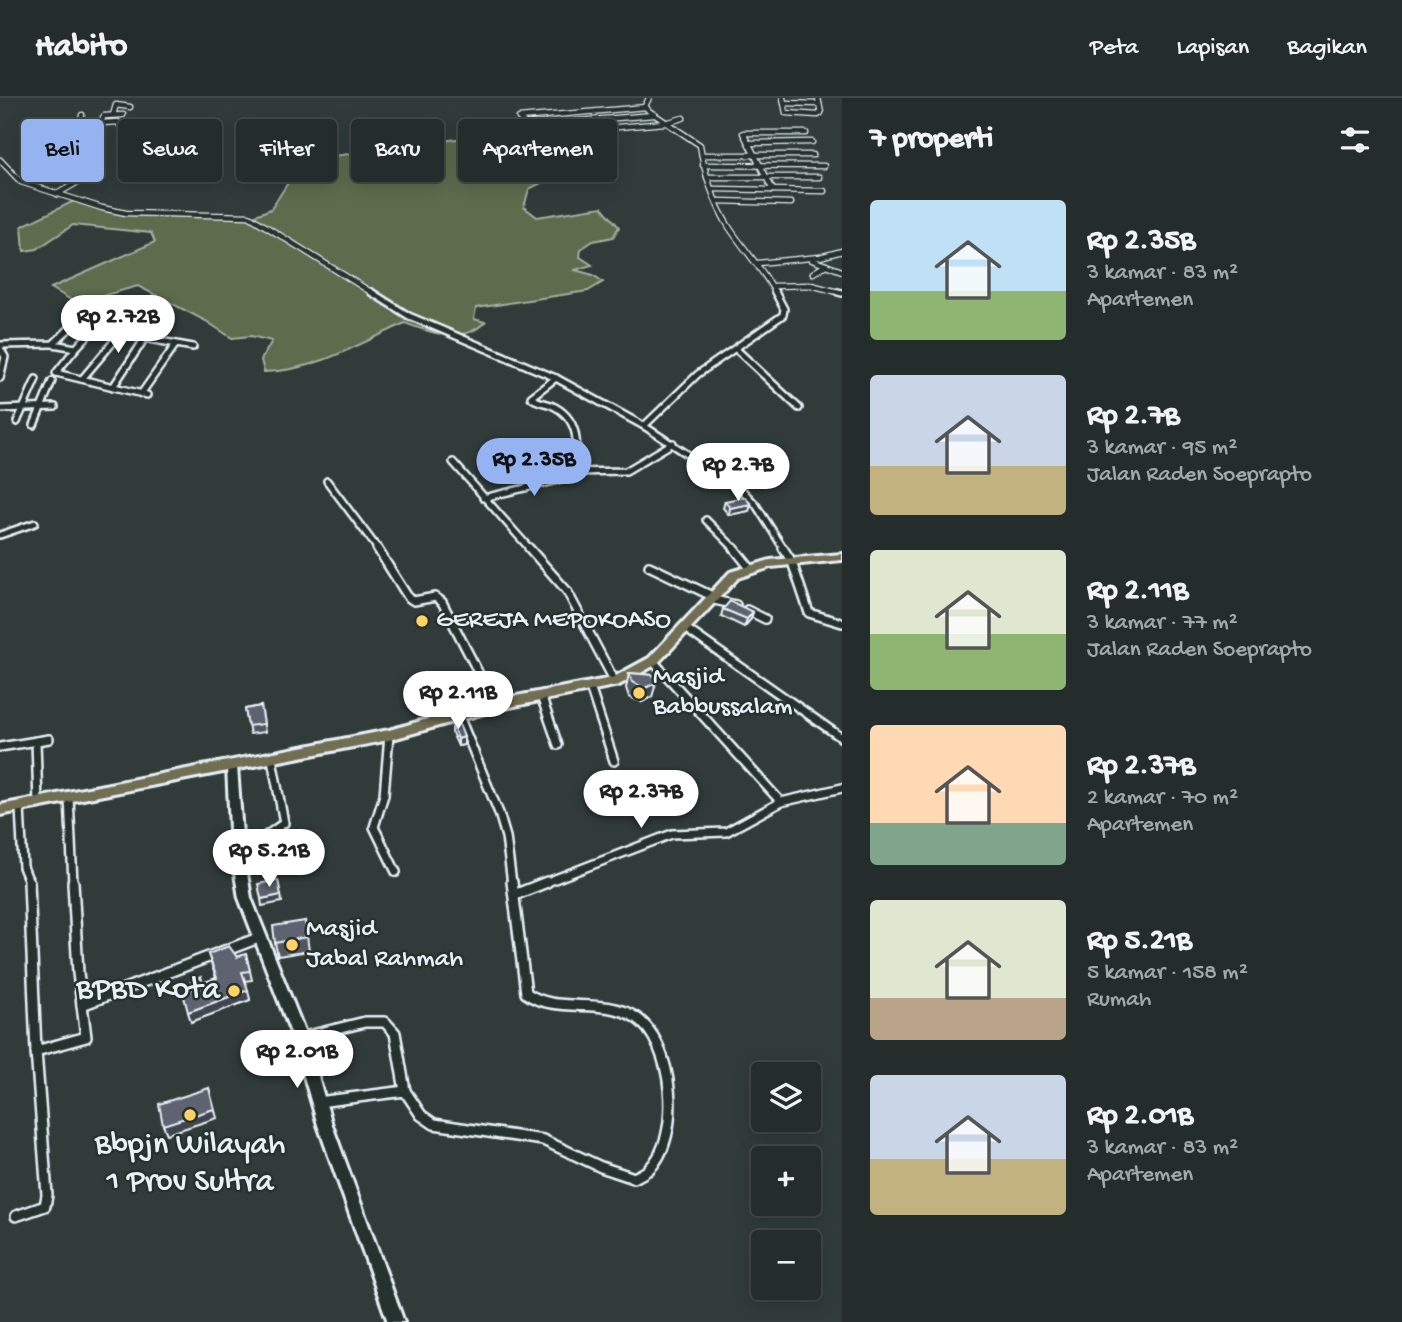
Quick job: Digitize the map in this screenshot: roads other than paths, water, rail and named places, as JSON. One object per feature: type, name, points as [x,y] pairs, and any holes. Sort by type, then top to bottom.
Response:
[{"type":"highway","points":[[0,810],[389,735],[495,705],[615,682],[653,661],[726,581],[750,568],[842,557]]},
{"type":"main road","points":[[232,767],[237,849],[245,898],[300,1038],[318,1102],[396,1322]]},
{"type":"street","points":[[646,107],[649,98]]},
{"type":"street","points":[[818,98],[821,113],[813,114],[786,113],[783,100],[819,104]]},
{"type":"street","points":[[113,115],[116,105],[130,107]]},
{"type":"street","points":[[520,119],[646,107],[665,123],[695,141],[702,155],[707,177],[731,231],[774,286],[784,309],[783,315],[698,374],[644,426]]},
{"type":"street","points":[[80,119],[82,115]]},
{"type":"street","points":[[103,119],[104,116],[123,115]]},
{"type":"street","points":[[604,119],[654,115]]},
{"type":"street","points":[[617,127],[665,123],[683,118]]},
{"type":"street","points":[[773,190],[757,155],[743,133],[806,133]]},
{"type":"street","points":[[750,143],[812,142]]},
{"type":"street","points":[[702,155],[813,155]]},
{"type":"street","points":[[0,160],[6,163],[21,182],[126,213],[249,216],[409,316],[556,378],[644,426],[673,443],[749,497],[792,562],[809,613],[842,623]]},
{"type":"street","points":[[703,165],[824,166]]},
{"type":"street","points":[[707,177],[819,177]]},
{"type":"street","points":[[57,194],[78,182]]},
{"type":"street","points":[[713,189],[824,191]]},
{"type":"street","points":[[718,201],[791,203]]},
{"type":"street","points":[[758,263],[808,258],[842,251]]},
{"type":"street","points":[[808,258],[842,271]]},
{"type":"street","points":[[834,268],[842,263]]},
{"type":"street","points":[[813,273],[826,265]]},
{"type":"street","points":[[774,286],[811,285],[842,293]]},
{"type":"street","points":[[53,344],[73,325],[194,347]]},
{"type":"street","points":[[94,329],[56,373],[144,395],[176,344]]},
{"type":"street","points":[[82,379],[120,334]]},
{"type":"street","points":[[113,387],[145,338]]},
{"type":"street","points":[[0,378],[5,357],[0,346],[53,344],[76,348]]},
{"type":"street","points":[[736,349],[799,408]]},
{"type":"street","points":[[556,378],[531,397],[535,402],[555,407],[576,433],[578,446],[573,472]]},
{"type":"street","points":[[17,422],[36,379]]},
{"type":"street","points":[[34,425],[52,380]]},
{"type":"street","points":[[0,409],[55,407]]},
{"type":"street","points":[[483,498],[559,480],[573,472],[626,471],[673,443]]},
{"type":"street","points":[[453,463],[567,591],[615,682]]},
{"type":"street","points":[[327,481],[380,552],[408,597],[414,601],[435,597],[442,602],[495,705]]},
{"type":"street","points":[[706,520],[729,541],[750,568]]},
{"type":"street","points":[[0,536],[35,523]]},
{"type":"street","points":[[649,566],[710,597],[733,603],[765,619]]},
{"type":"street","points":[[685,628],[842,738]]},
{"type":"street","points":[[653,661],[780,802]]},
{"type":"street","points":[[590,687],[614,761]]},
{"type":"street","points":[[541,696],[558,745]]},
{"type":"street","points":[[300,1038],[365,1022],[385,1022],[395,1033],[405,1091],[421,1115],[434,1124],[543,1140],[623,1176],[639,1177],[656,1159],[665,1132],[669,1101],[665,1064],[656,1037],[627,1012],[531,998],[525,987],[514,895],[499,813],[459,716]]},
{"type":"street","points":[[389,735],[384,795],[374,827],[396,872]]},
{"type":"street","points":[[0,747],[48,739]]},
{"type":"street","points":[[36,741],[38,803]]},
{"type":"street","points":[[237,849],[256,843],[284,823],[272,759]]},
{"type":"street","points":[[514,895],[671,834],[732,830],[780,802],[842,788]]},
{"type":"street","points":[[36,1051],[86,1037],[69,797]]},
{"type":"street","points":[[16,1216],[47,1203],[36,1051],[31,886],[23,867],[20,807]]},
{"type":"street","points":[[82,1005],[261,937]]},
{"type":"street","points":[[318,1102],[405,1091]]},
{"type":"place","name":"GEREJA MEPOKOASO","points":[[422,621]]},
{"type":"place","name":"Masjid Babbussalam","points":[[639,693]]},
{"type":"place","name":"Masjid Jabal Rahmah","points":[[292,945]]},
{"type":"place","name":"BPBD Kota","points":[[234,991]]},
{"type":"place","name":"Bbpjn Wilayah 1 Prov Sultra","points":[[190,1115]]}]
